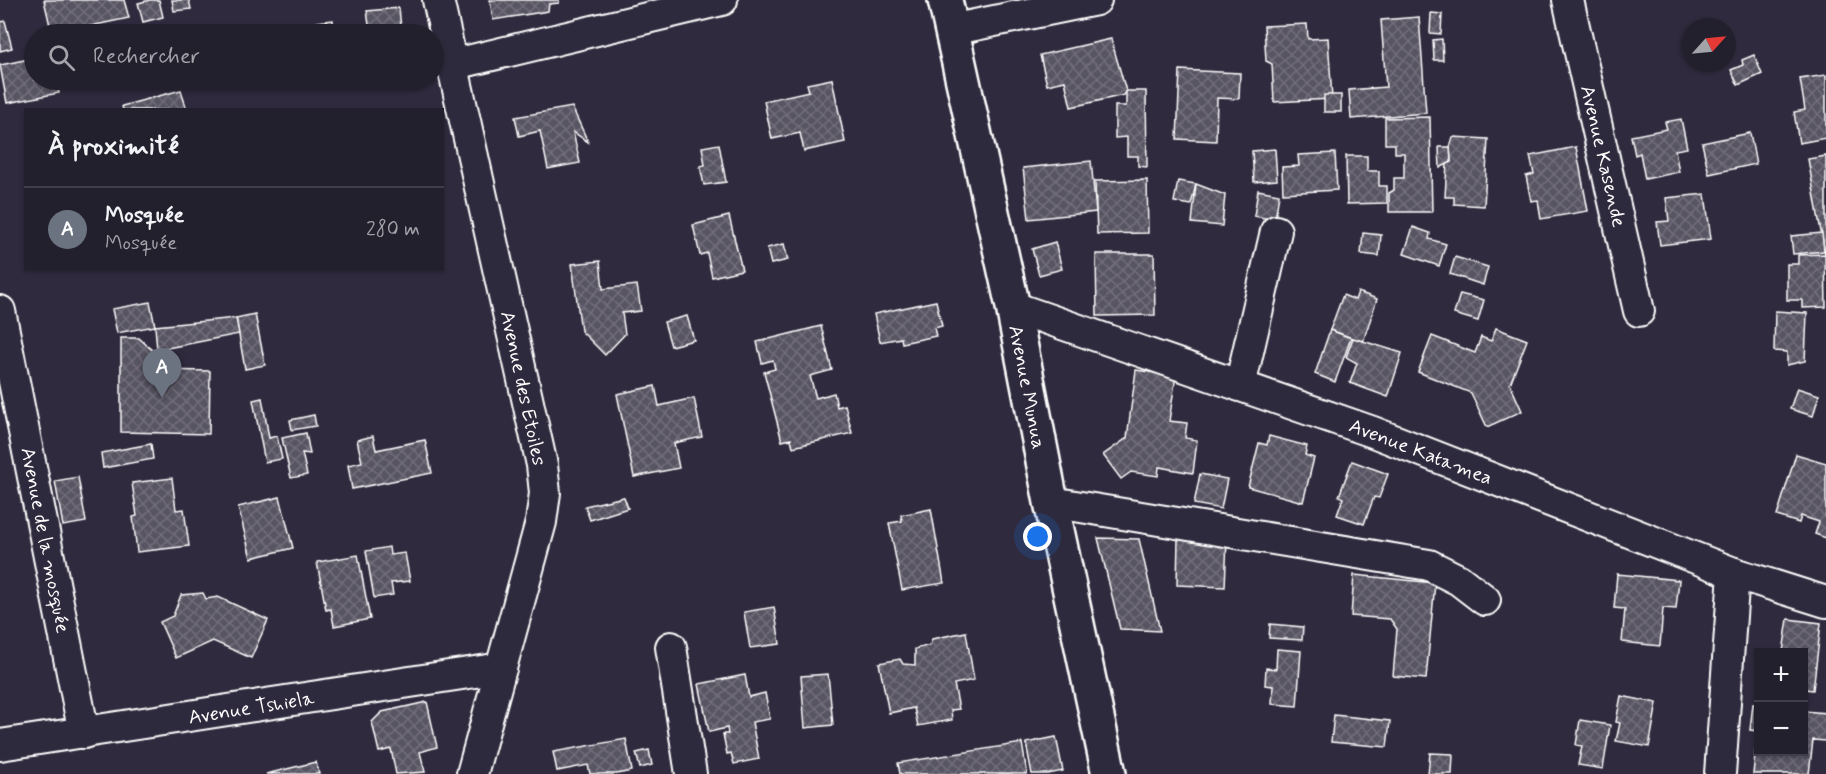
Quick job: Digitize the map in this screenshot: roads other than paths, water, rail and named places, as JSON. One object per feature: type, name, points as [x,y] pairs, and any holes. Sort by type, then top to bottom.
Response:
[{"type":"main road","name":"Avenue Munua","points":[[948,15],[1013,307],[1051,502],[1109,774]]},
{"type":"street","name":"Avenue des Etoiles","points":[[438,0],[443,24]]},
{"type":"street","points":[[451,65],[722,0]]},
{"type":"street","points":[[948,15],[1096,0]]},
{"type":"street","name":"Avenue Kasende","points":[[1568,0],[1639,311]]},
{"type":"street","name":"Avenue des Etoiles","points":[[444,30],[542,465],[545,493],[541,522],[472,774]]},
{"type":"street","points":[[1239,386],[1276,231]]},
{"type":"street","name":"Avenue Katamea","points":[[1013,307],[1373,432],[1734,573],[1826,602]]},
{"type":"street","name":"Avenue de la mosquée","points":[[0,311],[84,733]]},
{"type":"street","points":[[1051,502],[1429,565],[1459,580],[1485,600]]},
{"type":"street","points":[[1720,774],[1734,573]]},
{"type":"street","points":[[671,647],[692,774]]},
{"type":"street","name":"Avenue Tshiela","points":[[0,745],[501,668]]},
{"type":"place","name":"Mosquée","points":[[162,398]]}]
